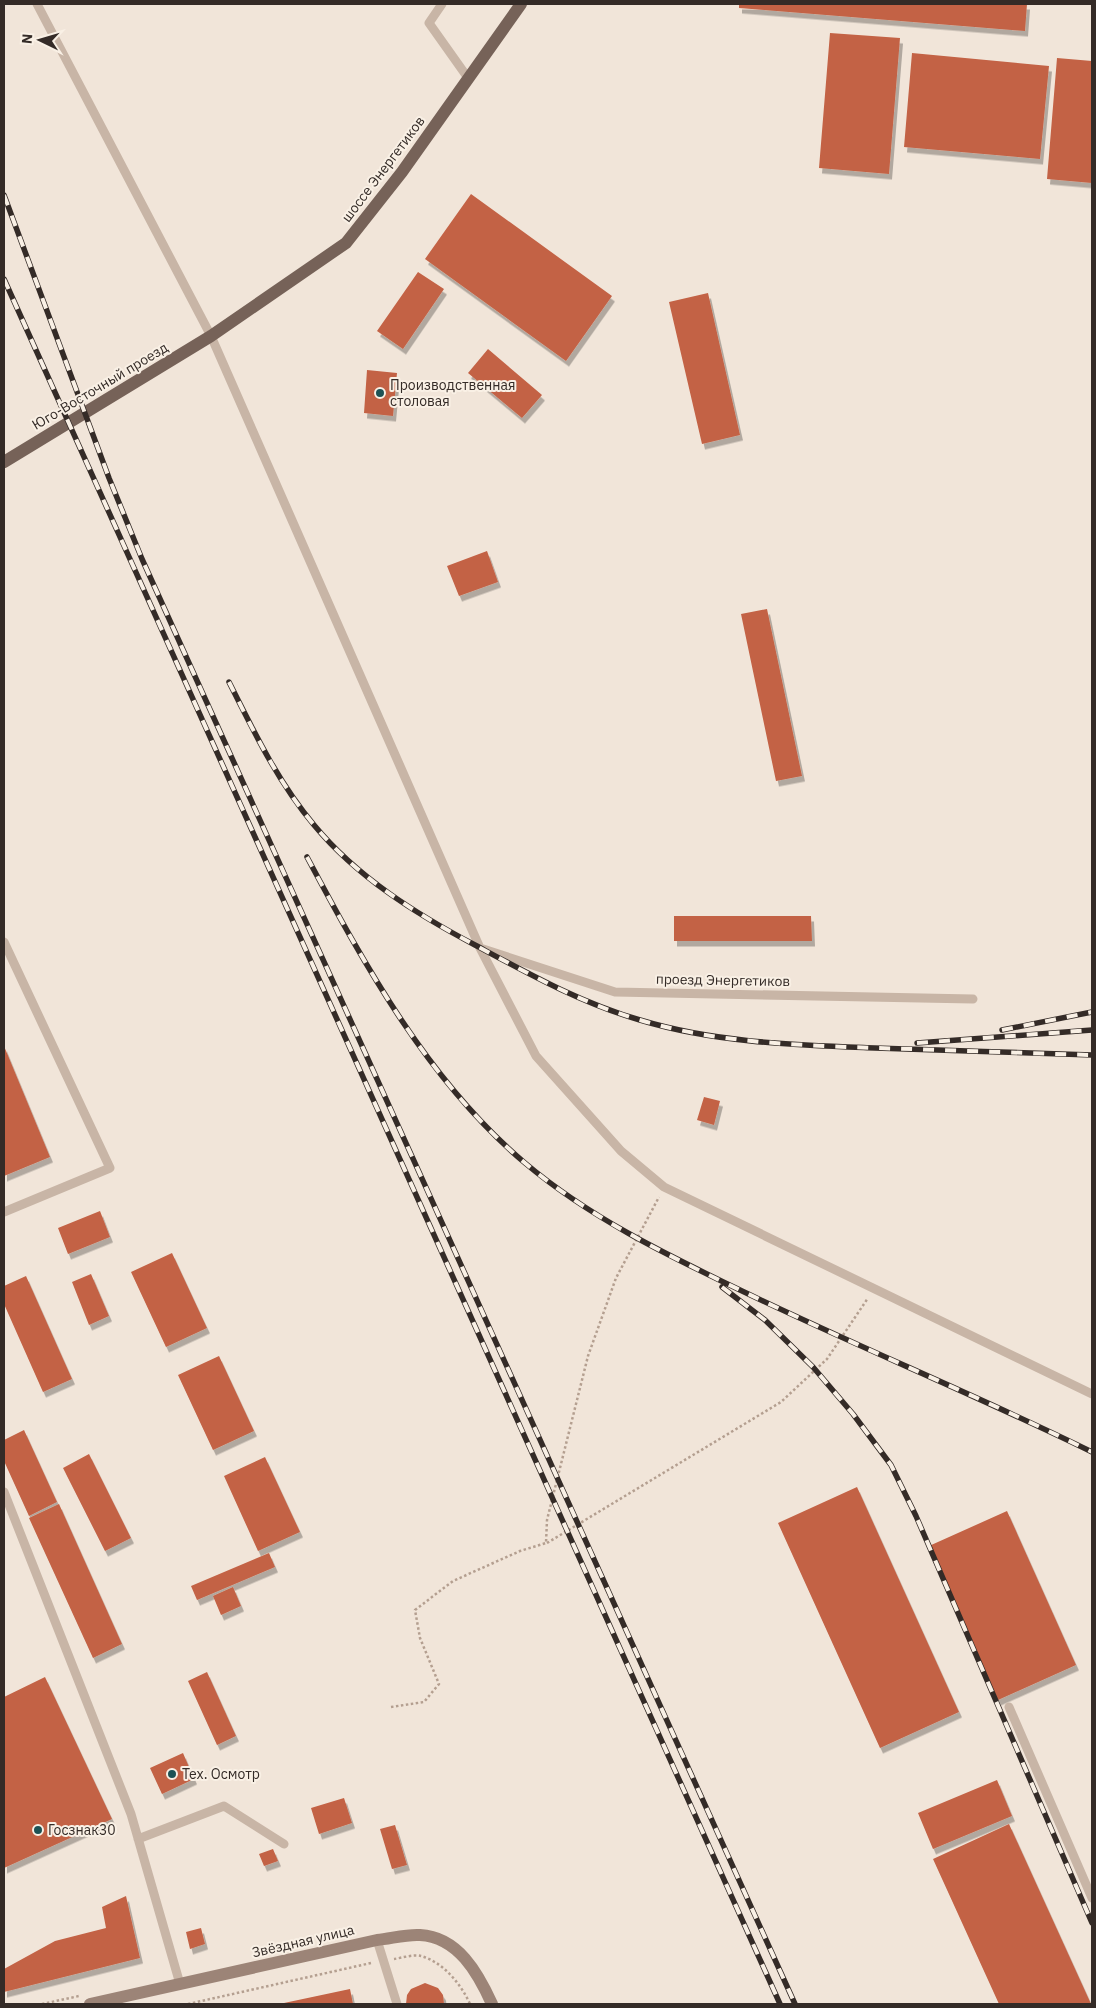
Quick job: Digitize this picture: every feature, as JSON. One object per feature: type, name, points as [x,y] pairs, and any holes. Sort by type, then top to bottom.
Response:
[{"type":"main road","name":"шоссе Энергетиков","points":[[211,336],[346,243],[402,172],[521,4]]},
{"type":"main road","name":"Юго-Восточный проезд","points":[[4,462],[211,336]]},
{"type":"main road","name":"Звёздная улица","points":[[90,2004],[377,1940],[420,1935],[447,1942],[471,1963],[492,2004]]},
{"type":"lane","points":[[37,4],[211,336],[480,948],[536,1056],[621,1151],[664,1187],[1092,1394]]},
{"type":"lane","points":[[442,4],[429,23],[468,78]]},
{"type":"lane","points":[[4,942],[110,1168],[4,1212]]},
{"type":"lane","name":"проезд Энергетиков","points":[[480,948],[615,992],[973,999]]},
{"type":"lane","points":[[4,1492],[131,1814],[180,1984]]},
{"type":"lane","points":[[1009,1707],[1092,1898]]},
{"type":"lane","points":[[138,1839],[224,1806],[284,1844]]},
{"type":"lane","points":[[377,1940],[398,2004]]},
{"type":"path","points":[[546,1543],[547,1520],[588,1356],[616,1278],[664,1187]]},
{"type":"path","points":[[391,1707],[424,1702],[439,1684],[420,1638],[416,1610],[453,1581],[520,1551],[546,1543],[781,1402],[827,1359],[874,1288]]},
{"type":"path","points":[[188,2004],[383,1960],[420,1955],[448,1971],[465,1993],[470,2004]]},
{"type":"building","points":[[739,4],[1027,4],[1025,31],[739,8]]},
{"type":"building","points":[[830,33],[900,38],[889,174],[819,168]]},
{"type":"building","points":[[912,53],[1049,66],[1040,159],[904,147]]},
{"type":"building","points":[[1057,58],[1092,61],[1092,183],[1047,179]]},
{"type":"building","points":[[471,194],[612,296],[566,361],[425,259]]},
{"type":"building","points":[[418,272],[444,289],[403,349],[377,331]]},
{"type":"building","points":[[708,293],[740,435],[702,444],[669,302]]},
{"type":"building","points":[[488,349],[542,395],[522,418],[468,373]]},
{"type":"building","name":"Производственная столовая","points":[[367,370],[397,373],[393,416],[364,413]]},
{"type":"building","points":[[487,551],[498,582],[459,596],[447,566]]},
{"type":"building","points":[[767,609],[802,776],[776,781],[741,614]]},
{"type":"building","points":[[674,916],[811,916],[812,941],[674,941]]},
{"type":"building","points":[[4,1046],[50,1157],[4,1176]]},
{"type":"building","points":[[704,1097],[720,1101],[714,1125],[697,1120]]},
{"type":"building","points":[[100,1211],[110,1237],[68,1254],[58,1228]]},
{"type":"building","points":[[172,1253],[207,1328],[166,1347],[131,1272]]},
{"type":"building","points":[[91,1274],[109,1316],[89,1325],[72,1282]]},
{"type":"building","points":[[26,1276],[72,1379],[43,1392],[4,1304],[4,1286]]},
{"type":"building","points":[[219,1356],[254,1431],[213,1450],[178,1375]]},
{"type":"building","points":[[24,1430],[57,1502],[29,1516],[4,1461],[4,1440]]},
{"type":"building","points":[[89,1454],[131,1538],[105,1551],[63,1468]]},
{"type":"building","points":[[265,1457],[300,1532],[258,1551],[224,1476]]},
{"type":"building","points":[[857,1487],[959,1712],[880,1748],[778,1523]]},
{"type":"building","points":[[59,1504],[122,1644],[93,1658],[29,1518]]},
{"type":"building","points":[[1007,1511],[1076,1665],[998,1700],[929,1546]]},
{"type":"building","points":[[269,1553],[275,1567],[197,1600],[191,1586]]},
{"type":"building","points":[[233,1587],[241,1606],[221,1615],[213,1596]]},
{"type":"building","points":[[207,1672],[236,1736],[217,1745],[188,1681]]},
{"type":"building","points":[[45,1677],[112,1819],[4,1868],[4,1697]]},
{"type":"building","name":"Тех. Осмотр","points":[[183,1753],[194,1779],[162,1794],[150,1768]]},
{"type":"building","points":[[997,1780],[1012,1816],[933,1849],[918,1813]]},
{"type":"building","points":[[344,1798],[352,1823],[319,1834],[311,1808]]},
{"type":"building","points":[[1009,1824],[1091,2004],[999,2004],[933,1859]]},
{"type":"building","points":[[395,1825],[407,1865],[392,1869],[380,1829]]},
{"type":"building","points":[[273,1849],[278,1861],[264,1866],[259,1854]]},
{"type":"building","points":[[126,1896],[140,1958],[4,1992],[4,1969],[55,1941],[106,1928],[102,1907]]},
{"type":"building","points":[[201,1928],[205,1944],[190,1949],[186,1932]]},
{"type":"building","points":[[425,1983],[438,1988],[443,1995],[444,2004],[406,2004],[407,1995],[411,1989]]},
{"type":"building","points":[[350,1989],[353,2004],[284,2003]]},
{"type":"railway","points":[[4,195],[109,478],[142,559],[795,2004]]},
{"type":"railway","points":[[4,279],[780,2004]]},
{"type":"railway","points":[[229,682],[267,756],[289,792],[314,825],[349,861],[368,878],[409,907],[515,967],[576,996],[618,1013],[669,1028],[757,1042],[816,1046],[1092,1055]]},
{"type":"railway","points":[[307,857],[376,980],[429,1059],[490,1131],[525,1163],[575,1201],[628,1233],[684,1263],[784,1311],[1092,1452]]},
{"type":"railway","points":[[1002,1030],[1092,1012]]},
{"type":"railway","points":[[917,1043],[1092,1030]]},
{"type":"railway","points":[[722,1287],[765,1320],[813,1367],[853,1414],[891,1465],[916,1516],[1092,1923]]},
{"type":"place","name":"Производственная столовая","points":[[380,393]]},
{"type":"place","name":"Тех. Осмотр","points":[[172,1774]]},
{"type":"place","name":"Госзнак30","points":[[38,1830]]}]
